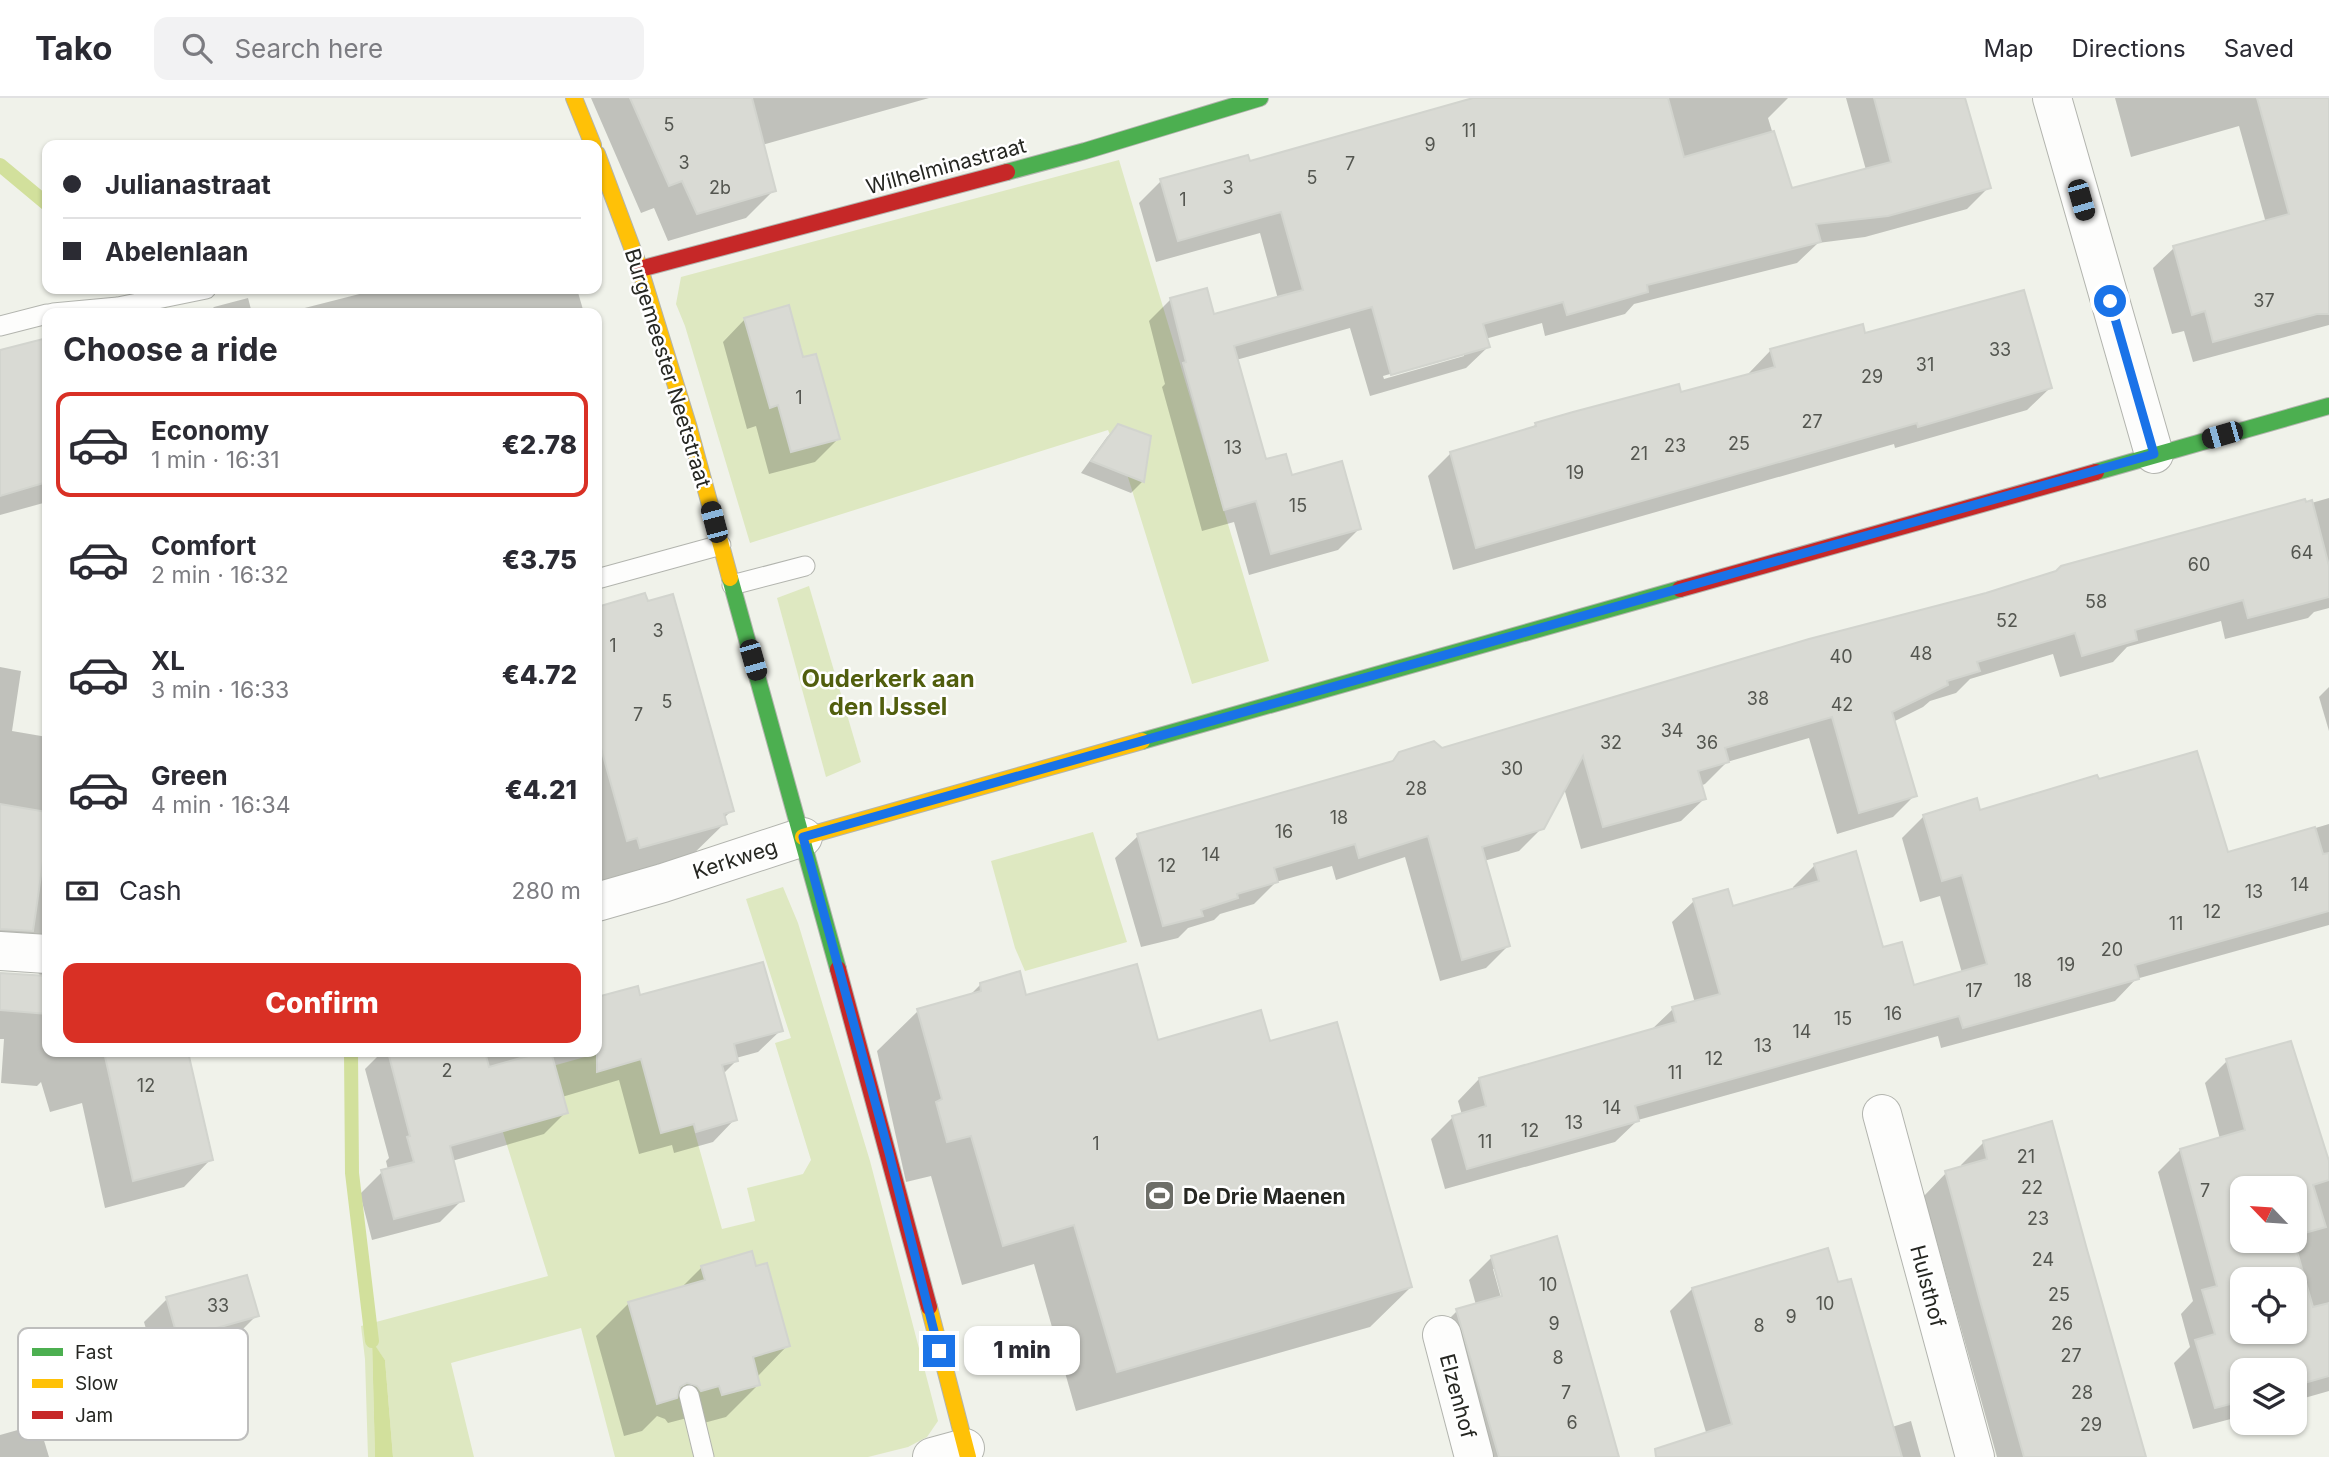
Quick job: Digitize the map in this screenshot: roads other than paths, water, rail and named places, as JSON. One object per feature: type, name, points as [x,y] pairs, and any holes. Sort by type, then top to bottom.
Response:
[{"type":"street","points":[[574,98],[591,140]]},
{"type":"street","name":"Wilhelminastraat","points":[[640,269],[1085,151],[1261,98]]},
{"type":"street","points":[[2052,98],[2154,454]]},
{"type":"street","name":"Burgemeester Neetstraat","points":[[603,186],[640,269],[689,428],[803,837],[889,1153],[955,1454]]},
{"type":"street","name":"Kerkweg","points":[[602,901],[803,837],[2329,406]]},
{"type":"street","points":[[0,951],[42,954]]},
{"type":"street","name":"Hulsthof","points":[[1882,1114],[1975,1457]]},
{"type":"street","name":"Elzenhof","points":[[1441,1335],[1474,1457]]},
{"type":"lane","points":[[107,308],[186,294]]},
{"type":"lane","points":[[0,326],[42,315]]},
{"type":"lane","points":[[602,578],[721,545]]},
{"type":"lane","points":[[732,585],[805,566]]},
{"type":"lane","points":[[689,1395],[704,1457]]},
{"type":"waterway","points":[[0,165],[42,200]]},
{"type":"waterway","points":[[147,294],[158,308]]},
{"type":"waterway","points":[[351,1057],[352,1173],[372,1341]]},
{"type":"place","name":"De Drie Maenen","points":[[1160,1196]]},
{"type":"district","name":"Ouderkerk aan den IJssel","points":[[888,692]]}]
